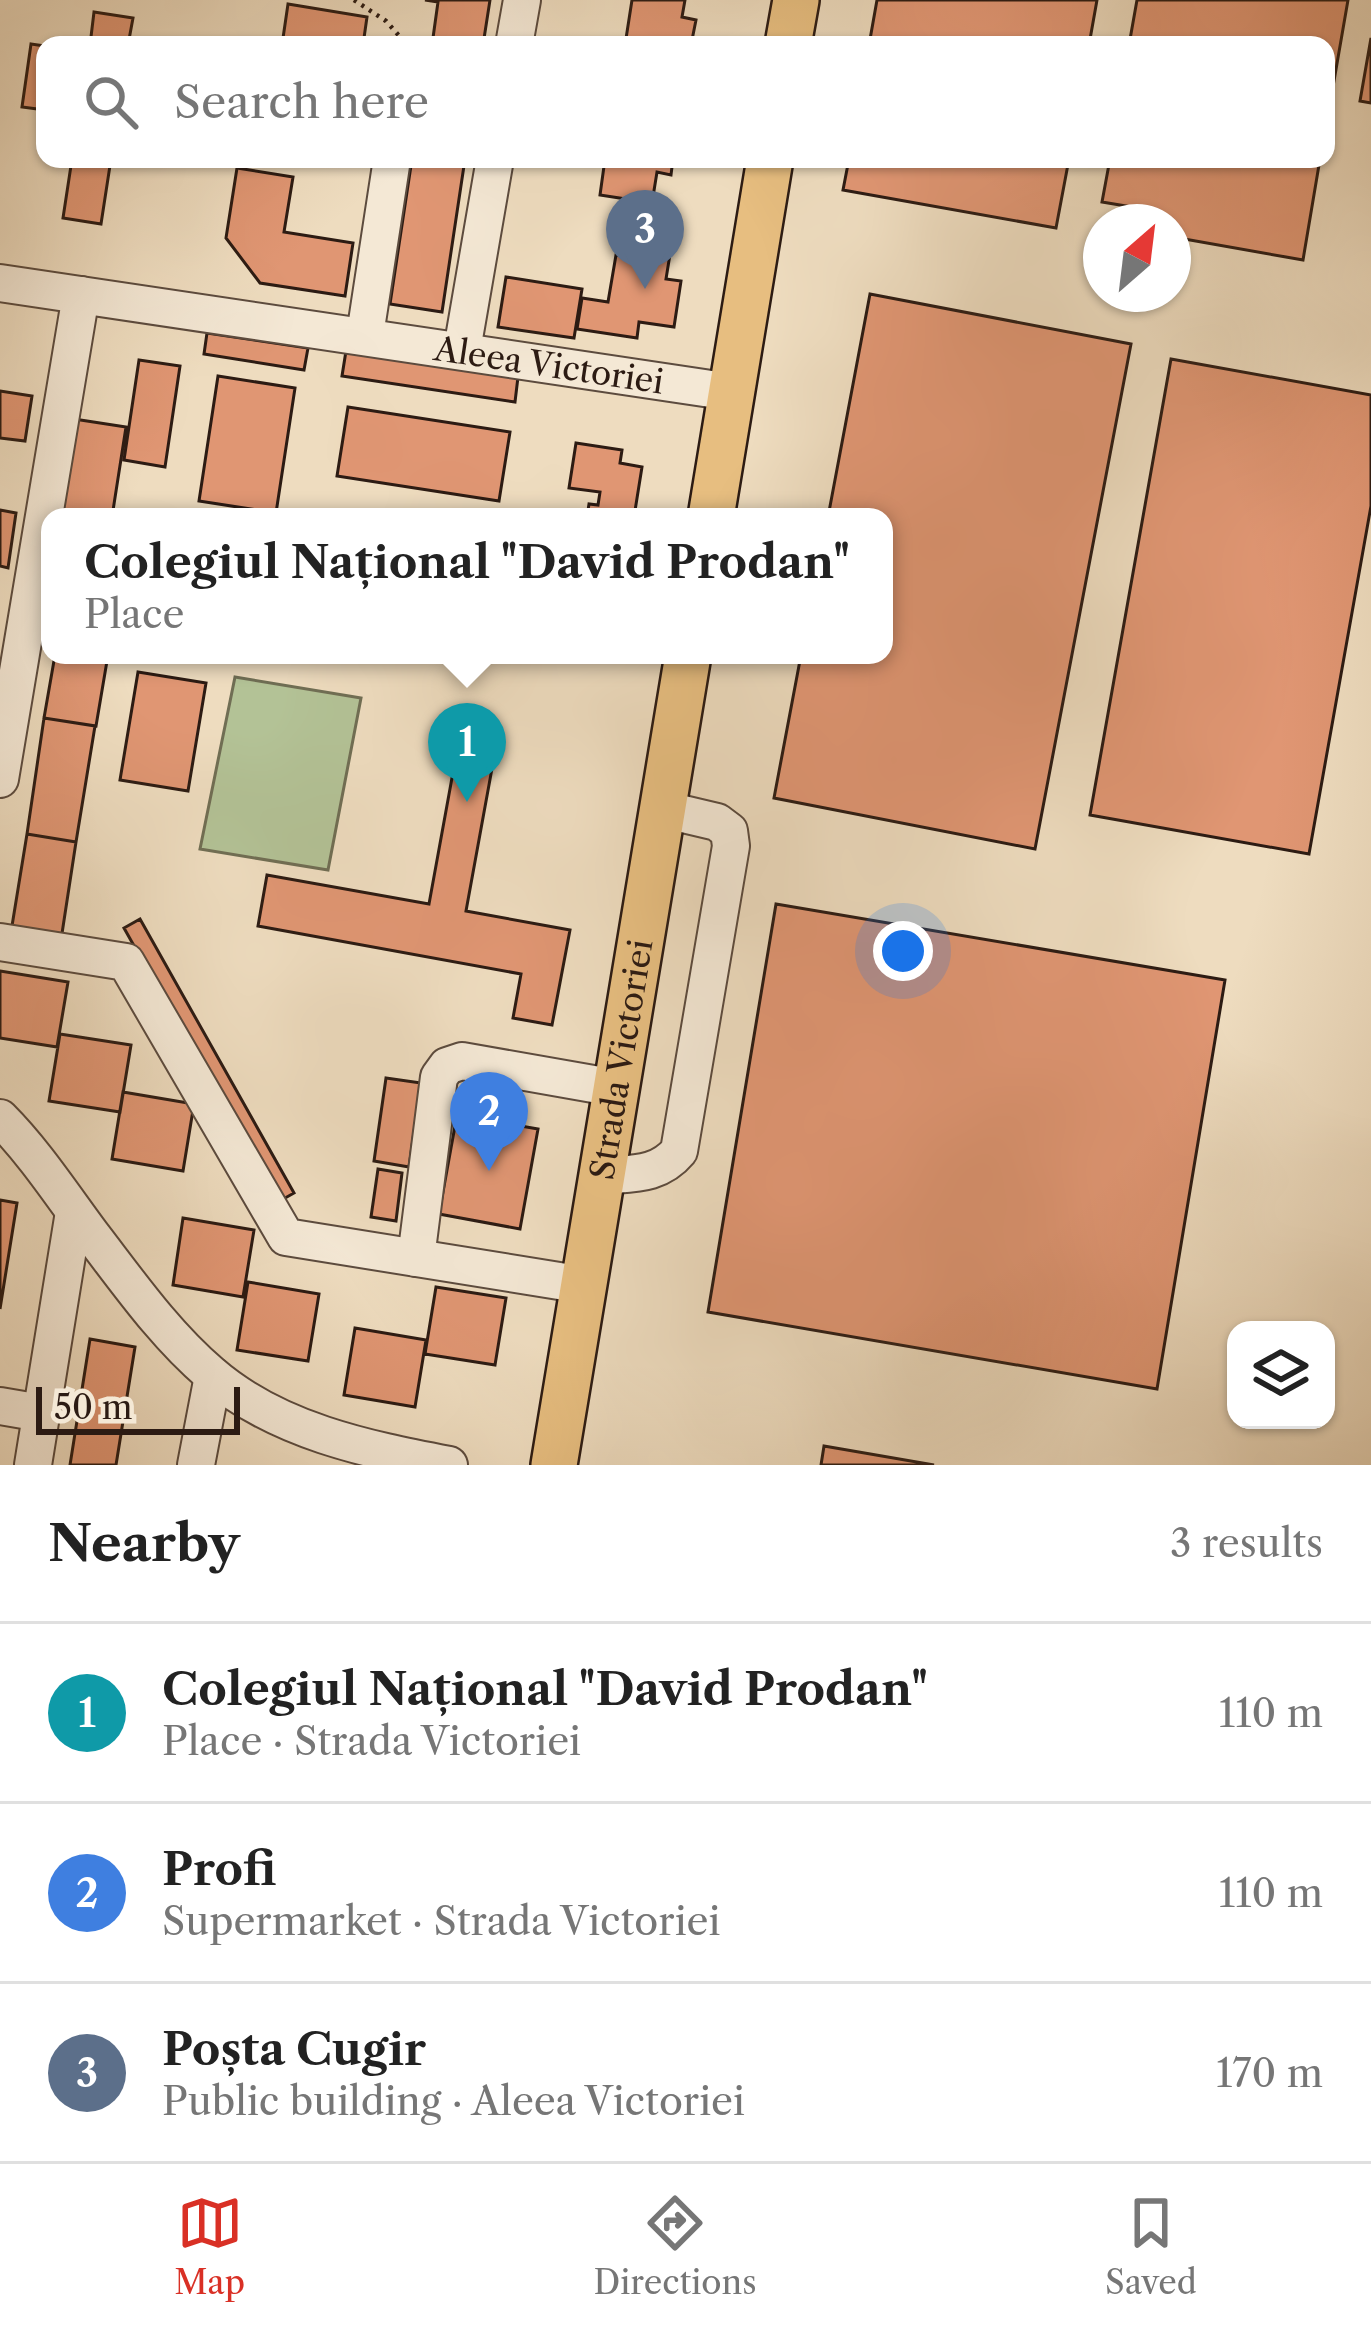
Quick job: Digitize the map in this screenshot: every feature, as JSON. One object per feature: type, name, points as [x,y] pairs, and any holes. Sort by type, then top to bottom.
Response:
[{"type":"main road","points":[[790,36],[796,0]]},
{"type":"main road","points":[[712,508],[768,168]]},
{"type":"main road","name":"Strada Victoriei","points":[[554,1465],[686,664]]},
{"type":"street","points":[[516,36],[522,0]]},
{"type":"street","points":[[365,335],[391,168]]},
{"type":"street","points":[[462,350],[493,168]]},
{"type":"street","name":"Aleea Victoriei","points":[[0,283],[731,392]]},
{"type":"street","points":[[44,508],[81,295]]},
{"type":"street","points":[[0,779],[41,526]]},
{"type":"street","points":[[602,1176],[654,1172],[679,1151],[731,846],[729,831],[717,821],[662,809]]},
{"type":"street","points":[[0,942],[126,962],[286,1237],[584,1285]]},
{"type":"street","points":[[416,1258],[440,1077],[448,1066],[462,1061],[616,1088]]},
{"type":"street","points":[[0,1118],[170,1334],[213,1376],[250,1402],[306,1429],[449,1465]]},
{"type":"street","points":[[33,1465],[74,1212]]},
{"type":"street","points":[[196,1465],[213,1376]]},
{"type":"street","points":[[0,1406],[41,1413]]},
{"type":"path","points":[[354,0],[399,36]]},
{"type":"green space","points":[[235,677],[361,698],[328,870],[200,849]]},
{"type":"building","points":[[425,0],[490,0],[484,36],[433,36],[438,2]]},
{"type":"building","points":[[632,0],[685,0],[682,17],[696,20],[693,36],[626,36]]},
{"type":"building","points":[[877,0],[1097,0],[1091,36],[871,36]]},
{"type":"building","points":[[1137,0],[1348,0],[1335,75],[1335,36],[1131,36]]},
{"type":"building","points":[[288,4],[367,17],[364,36],[283,36]]},
{"type":"building","points":[[94,12],[133,18],[130,36],[91,36]]},
{"type":"building","points":[[1371,38],[1371,103],[1360,101]]},
{"type":"building","points":[[31,44],[36,45],[36,109],[22,107]]},
{"type":"building","points":[[71,168],[110,168],[101,224],[63,218]]},
{"type":"building","points":[[237,168],[293,177],[284,232],[353,243],[345,296],[260,283],[226,238]]},
{"type":"building","points":[[411,168],[464,168],[442,312],[390,304]]},
{"type":"building","points":[[604,168],[672,168],[671,175],[657,172],[652,203],[600,195]]},
{"type":"building","points":[[847,168],[1067,168],[1056,228],[843,190]]},
{"type":"building","points":[[1108,168],[1318,168],[1303,260],[1191,240],[1191,204],[1102,202]]},
{"type":"building","points":[[634,243],[671,248],[666,279],[681,281],[674,327],[639,322],[637,338],[577,329],[582,298],[608,302],[616,255],[632,258]]},
{"type":"building","points":[[506,277],[582,289],[574,338],[498,327]]},
{"type":"building","points":[[870,294],[1131,344],[1035,849],[774,798],[799,664],[893,664],[893,508],[830,508]]},
{"type":"building","points":[[207,333],[308,348],[304,370],[204,354]]},
{"type":"building","points":[[346,351],[518,377],[515,402],[342,376]]},
{"type":"building","points":[[1171,359],[1371,395],[1371,506],[1309,854],[1090,815]]},
{"type":"building","points":[[139,360],[180,366],[165,467],[124,460]]},
{"type":"building","points":[[218,376],[295,388],[277,508],[199,501]]},
{"type":"building","points":[[0,391],[32,396],[25,441],[0,438]]},
{"type":"building","points":[[348,407],[510,432],[499,501],[337,476]]},
{"type":"building","points":[[74,419],[126,427],[113,508],[60,508]]},
{"type":"building","points":[[576,443],[622,450],[620,463],[642,467],[635,508],[588,508],[589,504],[598,505],[600,492],[569,488]]},
{"type":"building","points":[[0,510],[16,513],[8,568],[0,566]]},
{"type":"building","points":[[53,664],[106,664],[96,726],[44,718]]},
{"type":"building","points":[[138,672],[206,683],[188,791],[120,780]]},
{"type":"building","points":[[44,718],[95,726],[76,842],[27,834]]},
{"type":"building","points":[[462,723],[499,730],[466,911],[570,930],[552,1025],[513,1018],[521,974],[258,926],[267,875],[429,904]]},
{"type":"building","points":[[27,834],[76,842],[61,940],[11,932]]},
{"type":"building","points":[[776,904],[1225,980],[1157,1389],[708,1312]]},
{"type":"building","points":[[140,919],[294,1193],[278,1202],[124,928]]},
{"type":"building","points":[[0,971],[68,982],[57,1047],[0,1038]]},
{"type":"building","points":[[60,1034],[131,1045],[120,1112],[49,1101]]},
{"type":"building","points":[[386,1078],[421,1083],[409,1167],[374,1161]]},
{"type":"building","points":[[123,1092],[194,1104],[183,1171],[112,1159]]},
{"type":"building","points":[[457,1115],[538,1129],[520,1229],[439,1214]]},
{"type":"building","points":[[378,1169],[402,1173],[396,1221],[371,1217]]},
{"type":"building","points":[[0,1200],[17,1203],[0,1309]]},
{"type":"building","points":[[183,1218],[254,1230],[243,1297],[173,1285]]},
{"type":"building","points":[[248,1282],[319,1294],[308,1361],[237,1350]]},
{"type":"building","points":[[436,1287],[506,1298],[495,1365],[425,1354]]},
{"type":"building","points":[[355,1328],[426,1340],[415,1407],[344,1395]]},
{"type":"building","points":[[90,1339],[135,1347],[116,1465],[70,1465]]},
{"type":"building","points":[[824,1446],[934,1465],[821,1465]]},
{"type":"place","name":"Poșta Cugir","points":[[645,289]]},
{"type":"place","name":"Colegiul Național \"David Prodan\"","points":[[467,802]]},
{"type":"place","name":"Profi","points":[[489,1171]]}]
